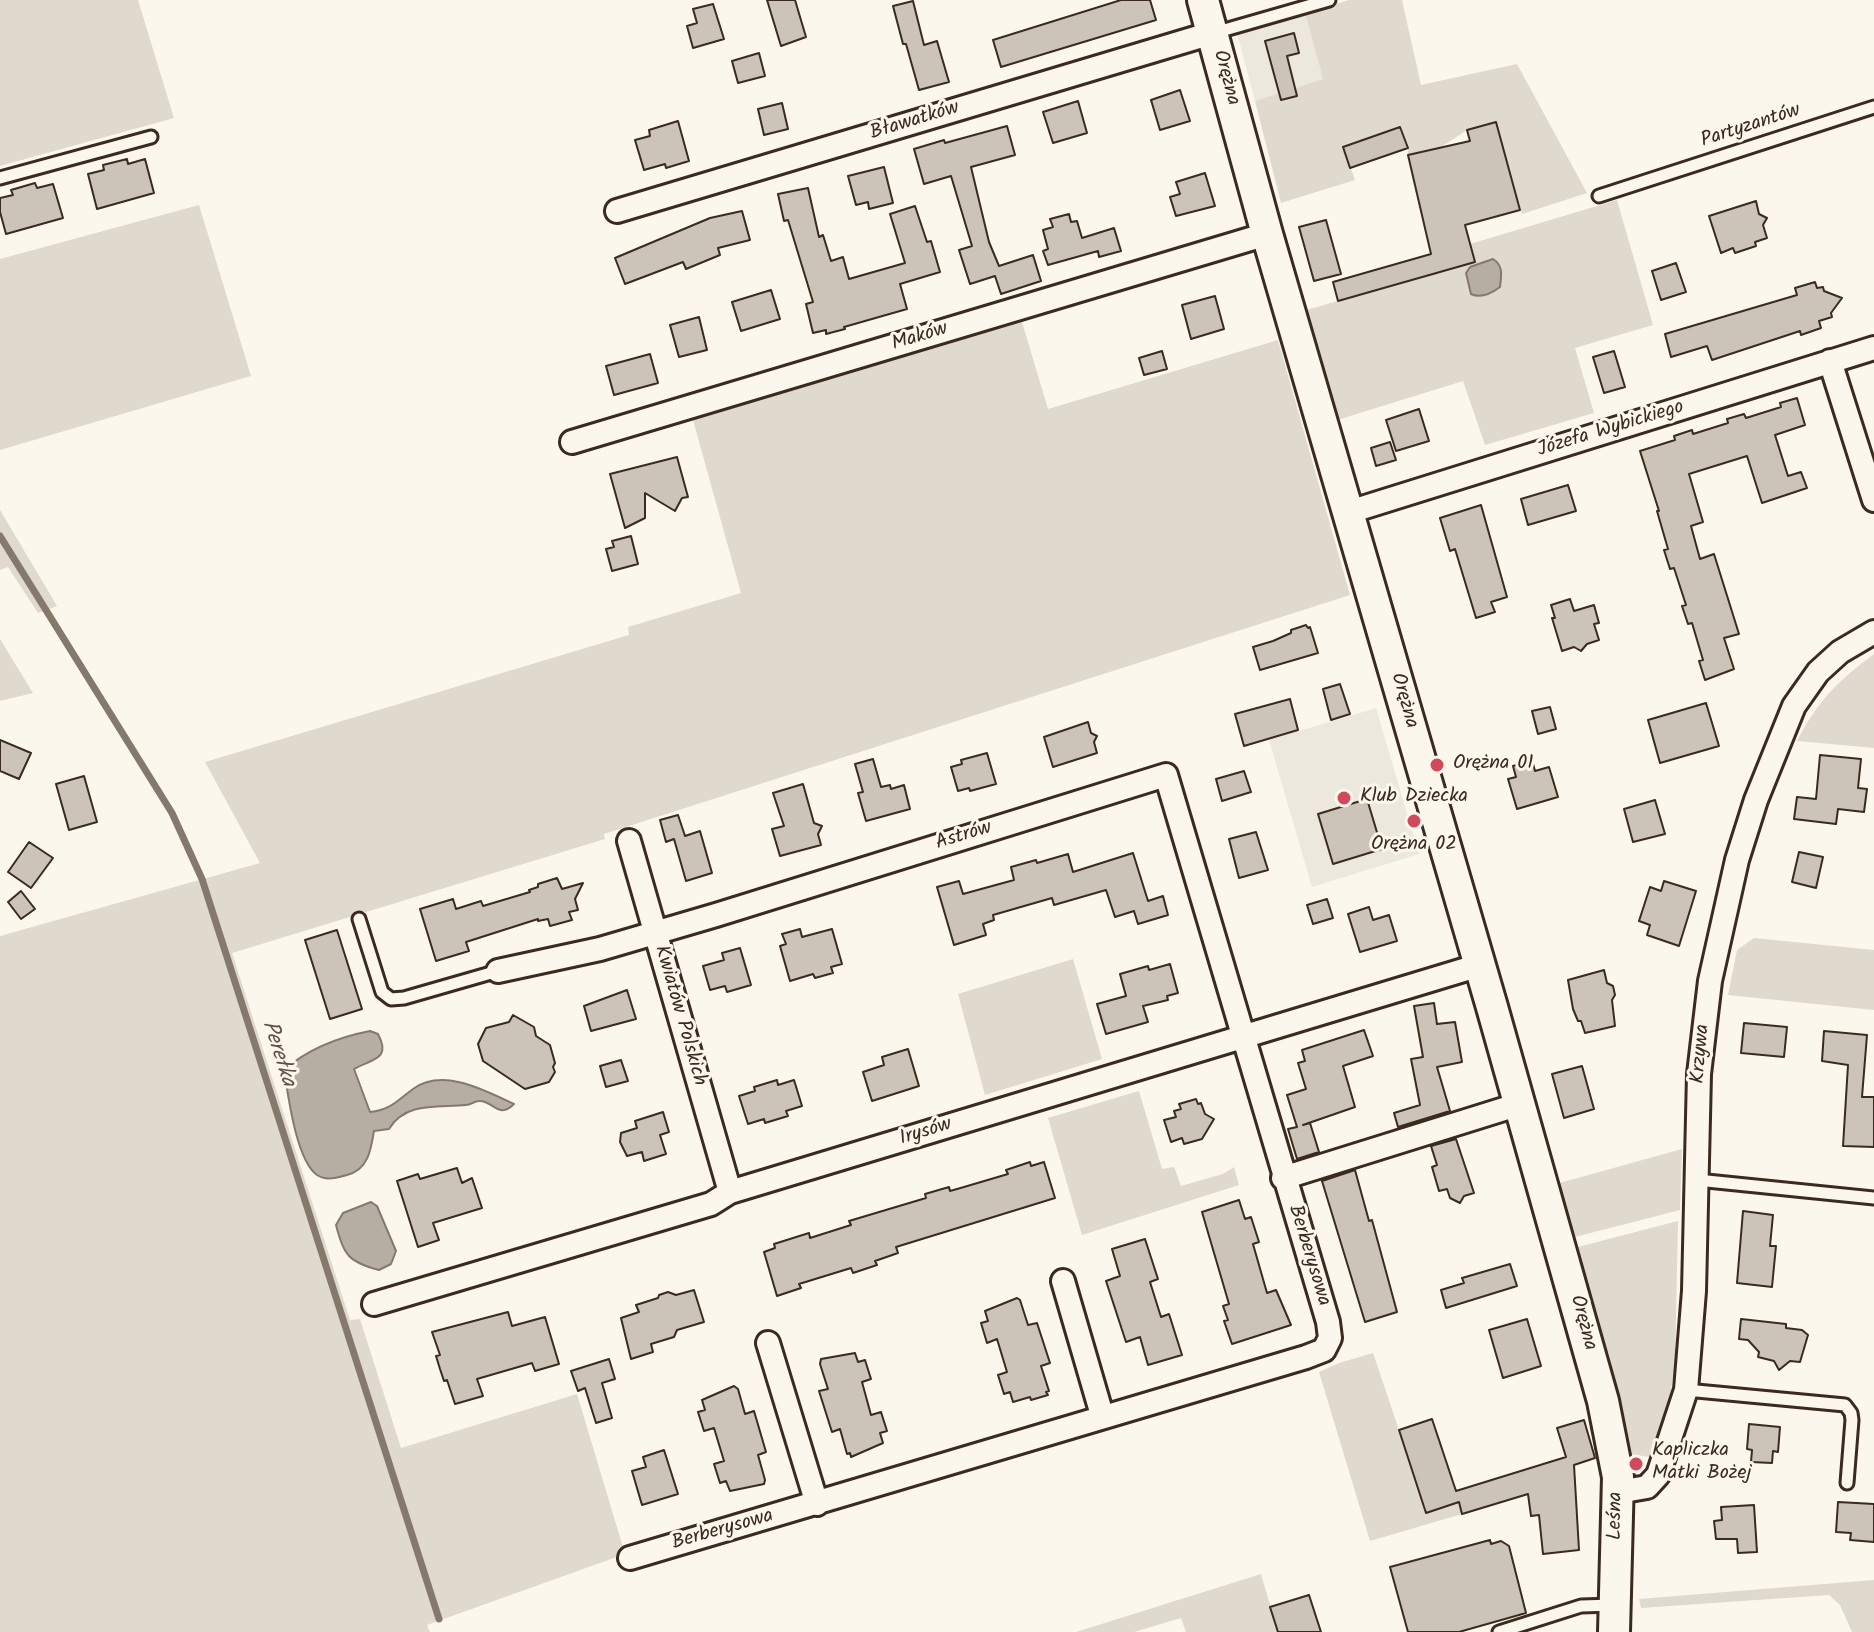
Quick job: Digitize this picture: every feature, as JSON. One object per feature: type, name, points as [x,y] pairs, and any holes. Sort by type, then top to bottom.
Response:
[{"type":"street","name":"Orężna","points":[[1203,0],[1267,234],[1480,965],[1603,1401]]},
{"type":"street","name":"Bławatków","points":[[617,211],[1212,33]]},
{"type":"street","name":"Maków","points":[[572,442],[1267,234]]},
{"type":"street","name":"Józefa Wybickiego","points":[[1349,512],[1874,348]]},
{"type":"street","points":[[1830,361],[1874,500]]},
{"type":"street","name":"Krzywa","points":[[1618,1492],[1647,1487],[1658,1475],[1686,1390],[1693,1315],[1699,1074],[1710,981],[1737,860],[1785,725],[1808,684],[1840,652],[1874,632]]},
{"type":"street","name":"Astrów","points":[[498,971],[600,949],[655,933],[1166,775],[1243,1037]]},
{"type":"street","name":"Kwiatów Polskich","points":[[629,841],[730,1192]]},
{"type":"street","name":"Irysów","points":[[374,1304],[711,1204],[730,1192],[1480,965]]},
{"type":"street","points":[[1243,1037],[1283,1178]]},
{"type":"street","name":"Berberysowa","points":[[630,1558],[1324,1350],[1330,1338],[1328,1322],[1283,1178],[1520,1104]]},
{"type":"street","points":[[1063,1281],[1102,1415]]},
{"type":"street","points":[[768,1343],[817,1504]]},
{"type":"street","name":"Leśna","points":[[1603,1401],[1617,1465],[1614,1619]]},
{"type":"lane","points":[[1212,33],[1329,0]]},
{"type":"lane","name":"Partyzantów","points":[[1599,196],[1874,107]]},
{"type":"lane","points":[[0,178],[151,137]]},
{"type":"lane","points":[[359,919],[382,992],[391,999],[498,971]]},
{"type":"lane","points":[[1697,1180],[1874,1198]]},
{"type":"lane","points":[[1686,1390],[1845,1405],[1852,1420],[1847,1483]]},
{"type":"lane","points":[[1499,1632],[1581,1606],[1614,1619]]},
{"type":"shaded area","points":[[0,0],[138,0],[174,118],[0,166]]},
{"type":"shaded area","points":[[1349,0],[1402,0],[1421,85],[1517,64],[1587,193],[1522,214],[1496,122],[1467,130],[1441,147],[1408,155],[1408,148],[1343,147],[1355,180],[1281,203],[1255,101],[1323,79],[1305,13]]},
{"type":"shaded area","points":[[1305,13],[1323,79],[1255,101],[1237,33]]},
{"type":"shaded area","points":[[1617,200],[1653,325],[1575,348],[1594,413],[1485,445],[1463,381],[1334,421],[1303,311],[1474,262],[1470,244]]},
{"type":"shaded area","points":[[199,205],[251,376],[0,450],[0,259]]},
{"type":"shaded area","points":[[1493,259],[1500,268],[1500,287],[1482,296],[1471,294],[1466,273],[1470,267]]},
{"type":"shaded area","points":[[1022,322],[1048,409],[1278,340],[1350,595],[604,834],[605,839],[232,953],[350,1320],[360,1319],[401,1448],[577,1394],[625,1554],[427,1625],[430,1632],[0,1632],[0,936],[260,863],[205,762],[629,635],[628,627],[741,593],[693,420]]},
{"type":"shaded area","points":[[0,510],[57,606],[38,613],[8,567],[0,570]]},
{"type":"shaded area","points":[[0,639],[33,693],[0,701]]},
{"type":"shaded area","points":[[1874,654],[1874,748],[1797,741],[1830,692]]},
{"type":"shaded area","name":"Klub Dziecka","points":[[1376,708],[1419,854],[1312,887],[1269,740]]},
{"type":"shaded area","points":[[1754,938],[1874,950],[1874,1010],[1728,995],[1737,950]]},
{"type":"shaded area","points":[[1073,959],[1102,1059],[985,1095],[958,994]]},
{"type":"shaded area","points":[[370,1031],[378,1034],[383,1049],[381,1054],[354,1069],[370,1112],[389,1107],[413,1089],[438,1080],[464,1083],[514,1104],[504,1110],[479,1101],[468,1105],[414,1110],[396,1120],[389,1129],[374,1131],[370,1152],[360,1169],[339,1177],[320,1177],[310,1167],[298,1142],[284,1070],[324,1045]]},
{"type":"shaded area","points":[[1139,1091],[1162,1169],[1174,1167],[1181,1186],[1223,1174],[1234,1167],[1239,1185],[1082,1235],[1048,1118]]},
{"type":"shaded area","points":[[1682,1149],[1680,1210],[1571,1238],[1556,1184]]},
{"type":"shaded area","points":[[371,1202],[377,1206],[396,1251],[391,1264],[379,1270],[360,1264],[349,1256],[336,1225],[343,1213]]},
{"type":"shaded area","points":[[1678,1221],[1675,1362],[1670,1397],[1650,1457],[1629,1454],[1609,1353],[1602,1354],[1574,1248]]},
{"type":"shaded area","points":[[1373,1353],[1427,1513],[1459,1502],[1462,1514],[1370,1541],[1319,1372]]},
{"type":"shaded area","points":[[1261,1574],[1278,1632],[1186,1632],[1181,1618],[1134,1632],[1076,1632]]},
{"type":"shaded area","points":[[1874,1580],[1874,1632],[1852,1632],[1840,1605],[1829,1595],[1641,1608],[1639,1599]]},
{"type":"building","points":[[767,0],[795,0],[806,37],[781,46]]},
{"type":"building","points":[[1121,0],[1150,0],[1156,20],[1001,67],[993,40]]},
{"type":"building","points":[[913,1],[924,45],[937,41],[949,82],[919,90],[893,6]]},
{"type":"building","points":[[713,4],[724,39],[693,48],[687,26],[697,23],[693,9]]},
{"type":"building","points":[[1294,33],[1299,53],[1287,56],[1297,96],[1281,100],[1265,41]]},
{"type":"building","points":[[759,53],[765,76],[738,83],[732,61]]},
{"type":"building","points":[[1180,90],[1190,121],[1160,130],[1151,100]]},
{"type":"building","points":[[1078,101],[1087,133],[1053,143],[1043,112]]},
{"type":"building","points":[[782,103],[788,129],[764,135],[758,109]]},
{"type":"building","points":[[678,121],[689,161],[644,170],[635,140],[650,136],[649,130]]},
{"type":"building","points":[[1496,122],[1520,210],[1465,225],[1475,262],[1338,301],[1333,282],[1431,254],[1408,155],[1470,141],[1467,130]]},
{"type":"building","points":[[1007,126],[1015,155],[971,167],[989,242],[999,266],[1033,255],[1041,281],[1001,294],[995,276],[970,284],[959,250],[972,246],[951,176],[924,184],[914,149]]},
{"type":"building","points":[[1400,127],[1408,148],[1350,168],[1343,147]]},
{"type":"building","points":[[127,159],[128,164],[145,159],[154,193],[97,209],[88,174],[104,170],[103,165]]},
{"type":"building","points":[[884,167],[893,203],[869,209],[868,202],[856,205],[848,176]]},
{"type":"building","points":[[1205,173],[1215,206],[1176,216],[1170,197],[1180,194],[1176,182]]},
{"type":"building","points":[[35,183],[37,188],[53,184],[63,218],[6,234],[0,198],[13,195],[11,190]]},
{"type":"building","points":[[808,188],[819,237],[823,235],[831,261],[843,257],[849,279],[905,263],[890,214],[915,206],[927,242],[931,241],[940,272],[900,284],[907,309],[826,334],[826,330],[813,333],[806,304],[813,302],[788,220],[784,221],[778,194]]},
{"type":"building","points":[[1756,201],[1759,214],[1767,218],[1763,225],[1767,238],[1755,242],[1756,246],[1735,253],[1733,248],[1721,253],[1709,216]]},
{"type":"building","points":[[742,211],[750,240],[718,248],[720,255],[686,269],[683,262],[625,284],[615,258],[710,218]]},
{"type":"building","points":[[1069,214],[1071,222],[1077,221],[1082,238],[1114,228],[1121,251],[1099,257],[1098,251],[1048,265],[1043,251],[1048,249],[1043,230],[1053,227],[1050,219]]},
{"type":"building","points":[[1326,220],[1341,274],[1314,281],[1299,227]]},
{"type":"building","points":[[1676,263],[1686,292],[1661,300],[1652,271]]},
{"type":"building","points":[[1815,282],[1817,288],[1823,287],[1824,291],[1842,298],[1831,313],[1832,317],[1819,321],[1821,328],[1801,335],[1800,331],[1712,360],[1707,346],[1671,357],[1665,334],[1797,295],[1795,288]]},
{"type":"building","points":[[771,290],[780,319],[741,331],[732,302]]},
{"type":"building","points":[[1215,296],[1224,329],[1191,339],[1182,305]]},
{"type":"building","points":[[699,317],[707,350],[679,357],[670,325]]},
{"type":"building","points":[[1162,351],[1167,369],[1144,375],[1139,358]]},
{"type":"building","points":[[1614,351],[1625,387],[1604,393],[1593,357]]},
{"type":"building","points":[[650,354],[658,383],[614,395],[606,366]]},
{"type":"building","points":[[1797,398],[1805,425],[1775,435],[1788,476],[1801,472],[1807,488],[1762,503],[1747,456],[1689,474],[1703,522],[1691,526],[1700,559],[1714,554],[1739,634],[1724,638],[1734,669],[1705,680],[1699,661],[1703,660],[1692,623],[1688,624],[1682,606],[1686,605],[1674,568],[1670,569],[1664,550],[1668,549],[1659,511],[1640,451],[1675,440],[1674,436],[1692,430],[1693,434],[1728,423],[1727,419],[1744,414],[1746,418],[1781,407],[1780,403]]},
{"type":"building","points":[[1419,409],[1429,441],[1396,451],[1386,420]]},
{"type":"building","points":[[1390,442],[1396,460],[1376,466],[1371,448]]},
{"type":"building","points":[[677,457],[688,497],[682,498],[675,511],[645,493],[645,518],[625,528],[610,474]]},
{"type":"building","points":[[1568,485],[1576,511],[1528,525],[1521,499]]},
{"type":"building","points":[[1481,505],[1507,597],[1491,602],[1495,612],[1476,618],[1455,549],[1450,551],[1440,518]]},
{"type":"building","points":[[631,536],[638,564],[612,571],[606,549],[614,547],[612,541]]},
{"type":"building","points":[[1570,599],[1574,611],[1594,605],[1599,623],[1594,624],[1599,640],[1587,644],[1581,651],[1574,647],[1562,651],[1552,618],[1555,618],[1551,605]]},
{"type":"building","points":[[1306,625],[1310,627],[1318,653],[1260,670],[1253,647]]},
{"type":"building","points":[[1340,684],[1350,714],[1331,720],[1323,689]]},
{"type":"building","points":[[1290,699],[1298,730],[1244,746],[1235,714]]},
{"type":"building","points":[[1706,703],[1719,746],[1660,763],[1648,720]]},
{"type":"building","points":[[1550,707],[1556,729],[1538,734],[1532,711]]},
{"type":"building","points":[[1088,722],[1091,733],[1097,736],[1094,742],[1097,753],[1053,767],[1044,737]]},
{"type":"building","points":[[0,740],[31,753],[19,779],[0,771]]},
{"type":"building","points":[[987,753],[996,784],[958,791],[951,767],[962,764],[961,760]]},
{"type":"building","points":[[1820,755],[1861,759],[1858,788],[1867,789],[1864,812],[1838,809],[1836,824],[1794,819],[1797,797],[1816,799]]},
{"type":"building","points":[[873,759],[881,787],[890,785],[891,789],[904,785],[910,809],[866,821],[858,793],[863,792],[855,764]]},
{"type":"building","points":[[1532,760],[1535,771],[1549,767],[1558,797],[1517,809],[1508,779],[1516,777],[1513,766]]},
{"type":"building","points":[[1244,771],[1251,792],[1222,801],[1216,779]]},
{"type":"building","points":[[84,776],[97,822],[69,830],[56,784]]},
{"type":"building","points":[[803,784],[814,823],[822,826],[818,834],[821,845],[780,856],[772,829],[784,826],[773,793]]},
{"type":"building","points":[[1367,799],[1382,849],[1333,864],[1318,814]]},
{"type":"building","points":[[1655,800],[1665,834],[1633,842],[1624,809]]},
{"type":"building","points":[[678,815],[685,836],[700,831],[712,873],[686,881],[674,839],[666,842],[660,820]]},
{"type":"building","points":[[1256,832],[1268,870],[1239,878],[1229,839]]},
{"type":"building","points":[[29,842],[53,858],[31,888],[8,872]]},
{"type":"building","points":[[1799,852],[1823,857],[1816,888],[1792,882]]},
{"type":"building","points":[[1133,853],[1148,901],[1163,896],[1168,915],[1138,924],[1134,911],[1115,917],[1106,890],[1054,905],[1052,898],[993,915],[994,920],[983,924],[986,935],[954,945],[937,887],[959,881],[963,894],[1014,880],[1011,867],[1036,860],[1037,863],[1068,854],[1073,872]]},
{"type":"building","points":[[557,878],[562,889],[583,883],[575,899],[578,910],[569,912],[572,920],[550,926],[548,919],[538,919],[466,942],[469,951],[436,961],[420,909],[453,899],[456,909],[481,901],[483,906],[530,892],[538,884]]},
{"type":"building","points":[[1664,881],[1696,891],[1679,946],[1647,935],[1650,925],[1639,921],[1650,887],[1661,891]]},
{"type":"building","points":[[21,891],[35,909],[21,919],[8,902]]},
{"type":"building","points":[[1327,899],[1333,918],[1313,924],[1307,905]]},
{"type":"building","points":[[1369,907],[1373,920],[1389,915],[1397,941],[1360,952],[1348,914]]},
{"type":"building","points":[[800,929],[802,937],[832,929],[842,964],[831,967],[833,973],[815,978],[813,974],[790,981],[780,946],[786,944],[782,934]]},
{"type":"building","points":[[337,930],[362,1009],[330,1019],[305,940]]},
{"type":"building","points":[[740,948],[751,985],[727,992],[725,986],[710,990],[703,966],[724,960],[722,953]]},
{"type":"building","points":[[1170,964],[1178,993],[1167,996],[1168,1000],[1143,1006],[1148,1022],[1106,1034],[1097,1004],[1126,996],[1120,974]]},
{"type":"building","points":[[1604,970],[1607,983],[1613,986],[1615,995],[1612,1000],[1615,1026],[1585,1033],[1573,1009],[1568,980]]},
{"type":"building","points":[[627,990],[636,1019],[591,1031],[584,1006]]},
{"type":"building","points":[[1434,1003],[1437,1024],[1455,1022],[1462,1062],[1437,1067],[1450,1111],[1398,1127],[1394,1113],[1420,1105],[1411,1059],[1423,1057],[1414,1006]]},
{"type":"building","points":[[513,1015],[534,1027],[536,1036],[550,1045],[555,1072],[549,1082],[525,1089],[483,1061],[478,1044],[486,1028],[509,1022]]},
{"type":"building","points":[[1744,1023],[1787,1027],[1784,1057],[1741,1053]]},
{"type":"building","points":[[1364,1030],[1373,1056],[1343,1066],[1355,1107],[1303,1125],[1310,1123],[1319,1152],[1297,1159],[1288,1129],[1297,1127],[1287,1095],[1306,1089],[1298,1063],[1305,1061],[1302,1050]]},
{"type":"building","points":[[1824,1031],[1867,1035],[1862,1097],[1874,1097],[1874,1147],[1843,1146],[1848,1065],[1822,1061]]},
{"type":"building","points":[[908,1049],[919,1086],[872,1101],[863,1072],[884,1065],[882,1057]]},
{"type":"building","points":[[621,1060],[628,1081],[606,1087],[600,1066]]},
{"type":"building","points":[[1582,1066],[1594,1109],[1564,1118],[1552,1074]]},
{"type":"building","points":[[777,1080],[778,1085],[794,1080],[802,1106],[786,1111],[788,1116],[748,1124],[739,1096],[755,1091],[754,1087]]},
{"type":"building","points":[[1196,1099],[1205,1114],[1214,1119],[1202,1139],[1184,1144],[1182,1138],[1171,1142],[1164,1120],[1176,1117],[1174,1111],[1181,1109],[1179,1104]]},
{"type":"building","points":[[663,1112],[669,1132],[660,1135],[666,1154],[644,1161],[642,1152],[627,1156],[620,1142],[621,1133],[637,1128],[635,1121]]},
{"type":"building","points":[[1456,1139],[1474,1193],[1464,1196],[1460,1203],[1450,1198],[1447,1189],[1439,1191],[1432,1167],[1437,1165],[1431,1146]]},
{"type":"building","points":[[1030,1162],[1031,1166],[1044,1162],[1055,1198],[896,1247],[898,1253],[875,1261],[877,1265],[853,1273],[851,1268],[799,1284],[801,1288],[777,1296],[764,1252],[775,1248],[774,1244],[809,1233],[810,1238],[851,1225],[849,1221],[926,1198],[925,1194],[949,1187],[950,1191],[1008,1174],[1006,1170]]},
{"type":"building","points":[[457,1168],[462,1183],[472,1178],[482,1208],[433,1223],[439,1240],[418,1247],[397,1181],[418,1174],[420,1179]]},
{"type":"building","points":[[1355,1170],[1397,1312],[1365,1322],[1322,1181]]},
{"type":"building","points":[[1239,1200],[1245,1219],[1251,1217],[1259,1242],[1253,1244],[1267,1293],[1276,1290],[1291,1325],[1232,1344],[1224,1321],[1228,1320],[1223,1306],[1229,1304],[1202,1212]]},
{"type":"building","points":[[1743,1211],[1773,1215],[1770,1246],[1776,1246],[1772,1287],[1737,1283]]},
{"type":"building","points":[[1145,1239],[1158,1279],[1150,1282],[1161,1317],[1169,1314],[1182,1355],[1148,1365],[1140,1337],[1126,1342],[1106,1281],[1120,1276],[1112,1249]]},
{"type":"building","points":[[1510,1264],[1517,1286],[1446,1308],[1441,1290],[1464,1283],[1462,1278]]},
{"type":"building","points":[[694,1290],[704,1322],[677,1330],[674,1337],[651,1344],[653,1352],[631,1359],[621,1318],[639,1312],[636,1305],[659,1295],[668,1292],[676,1295]]},
{"type":"building","points":[[1017,1298],[1028,1325],[1037,1323],[1050,1363],[1041,1366],[1049,1391],[1046,1392],[1048,1395],[1013,1402],[1010,1392],[1004,1394],[998,1375],[1007,1372],[997,1339],[987,1343],[981,1323],[988,1321],[985,1311]]},
{"type":"building","points":[[508,1312],[512,1326],[545,1317],[559,1364],[535,1371],[532,1363],[477,1379],[483,1396],[455,1404],[440,1369],[436,1356],[440,1355],[432,1332]]},
{"type":"building","points":[[1527,1319],[1541,1366],[1503,1378],[1489,1330]]},
{"type":"building","points":[[1741,1319],[1786,1324],[1786,1328],[1802,1330],[1808,1335],[1800,1362],[1790,1361],[1779,1370],[1774,1361],[1758,1357],[1759,1352],[1748,1340],[1739,1339]]},
{"type":"building","points":[[855,1353],[858,1362],[865,1360],[871,1379],[862,1382],[871,1415],[881,1412],[887,1431],[880,1433],[883,1443],[851,1457],[850,1453],[847,1454],[840,1429],[832,1432],[819,1391],[828,1389],[820,1364],[821,1359]]},
{"type":"building","points":[[609,1359],[615,1379],[602,1383],[612,1418],[596,1423],[585,1388],[578,1391],[571,1371]]},
{"type":"building","points":[[734,1386],[738,1389],[745,1414],[754,1411],[766,1452],[758,1455],[765,1480],[764,1484],[730,1491],[726,1481],[720,1483],[714,1464],[724,1461],[714,1428],[704,1431],[698,1412],[705,1410],[702,1400]]},
{"type":"building","points":[[1432,1419],[1456,1491],[1566,1457],[1557,1428],[1584,1420],[1595,1458],[1574,1465],[1579,1550],[1543,1554],[1539,1515],[1531,1516],[1528,1494],[1462,1514],[1459,1502],[1426,1513],[1399,1430]]},
{"type":"building","points":[[1749,1424],[1780,1427],[1778,1452],[1773,1451],[1772,1463],[1751,1462],[1752,1450],[1747,1449]]},
{"type":"building","points":[[664,1450],[678,1494],[642,1505],[632,1471],[646,1467],[643,1457]]},
{"type":"building","points":[[1838,1502],[1874,1504],[1874,1542],[1850,1540],[1851,1533],[1836,1532]]},
{"type":"building","points":[[1754,1505],[1757,1552],[1738,1553],[1737,1539],[1716,1539],[1714,1521],[1722,1520],[1721,1507]]},
{"type":"building","points":[[1490,1540],[1491,1544],[1501,1541],[1509,1546],[1526,1613],[1459,1632],[1408,1632],[1390,1567]]},
{"type":"building","points":[[1309,1595],[1321,1632],[1278,1632],[1270,1607]]},
{"type":"waterway","name":"Perełka","points":[[0,536],[172,813],[202,879],[439,1619]]},
{"type":"place","name":"Orężna 01","points":[[1437,765]]},
{"type":"place","name":"Klub Dziecka","points":[[1344,798]]},
{"type":"place","name":"Orężna 02","points":[[1414,821]]},
{"type":"place","name":"Kapliczka Matki Bożej","points":[[1636,1464]]}]
